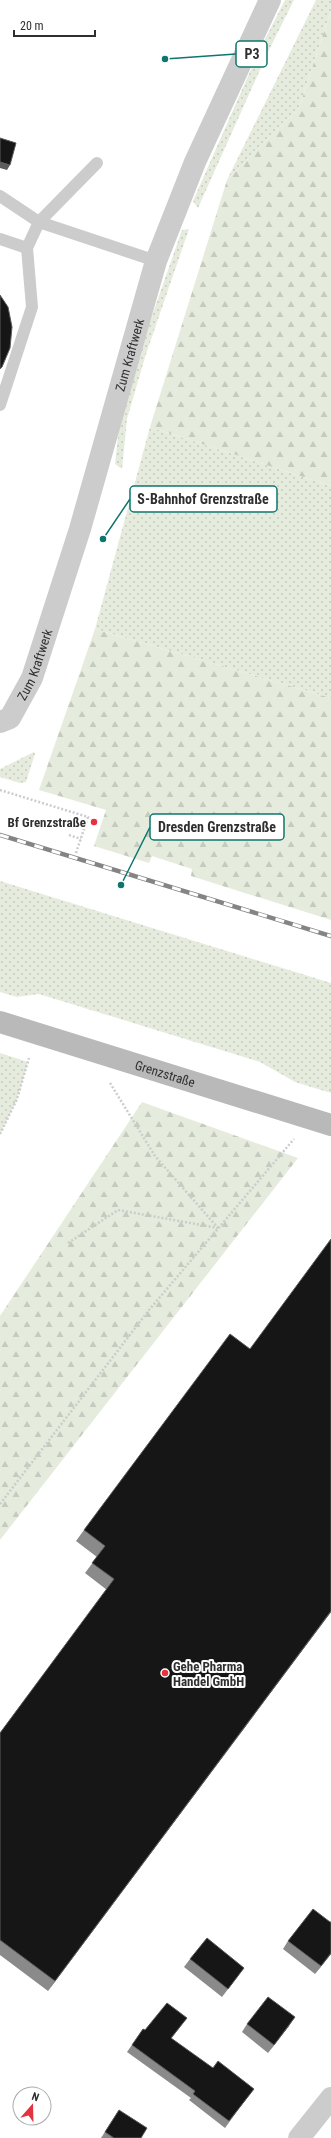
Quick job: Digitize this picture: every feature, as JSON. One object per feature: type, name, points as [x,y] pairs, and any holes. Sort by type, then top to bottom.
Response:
[{"type":"main road","name":"Grenzstraße","points":[[0,1022],[321,1122]]},
{"type":"street","name":"Zum Kraftwerk","points":[[5,720],[32,678],[80,529],[156,261],[195,162],[270,0]]},
{"type":"street","points":[[299,2138],[331,2098]]},
{"type":"lane","points":[[0,406],[32,307],[27,248],[39,222],[98,163]]},
{"type":"lane","points":[[0,196],[39,222],[156,261]]},
{"type":"lane","points":[[0,239],[27,248]]},
{"type":"path","points":[[0,790],[88,817],[76,853]]},
{"type":"path","points":[[69,835],[81,839]]},
{"type":"path","points":[[0,1134],[17,1099],[36,1033]]},
{"type":"path","points":[[100,1053],[109,1081],[155,1156],[218,1228]]},
{"type":"path","points":[[0,1504],[149,1310],[218,1228],[321,1122]]},
{"type":"path","points":[[68,1243],[118,1210],[218,1228]]},
{"type":"green space","points":[[285,0],[294,0],[268,52],[198,208],[193,201],[260,49]]},
{"type":"green space","points":[[316,0],[331,0],[331,10],[299,108],[227,180]]},
{"type":"green space","points":[[331,10],[331,486],[150,427],[227,180],[299,108]]},
{"type":"green space","points":[[189,229],[145,357],[127,419],[122,469],[115,464],[120,418],[138,356],[182,230]]},
{"type":"green space","points":[[150,427],[331,486],[331,698],[95,629]]},
{"type":"green space","points":[[95,629],[331,698],[331,920],[191,876],[192,869],[152,856],[149,863],[94,846],[106,810],[39,790]]},
{"type":"green space","points":[[34,752],[35,754],[26,782],[20,783],[0,777],[0,769]]},
{"type":"green space","points":[[0,881],[331,983],[331,1093],[295,1082],[260,1062],[39,994],[17,997],[0,992]]},
{"type":"green space","points":[[0,1053],[28,1062],[17,1099],[0,1134]]},
{"type":"green space","points":[[142,1102],[298,1158],[0,1540],[0,1316]]},
{"type":"building","points":[[0,138],[16,143],[10,165],[0,162]]},
{"type":"building","points":[[0,295],[8,307],[12,327],[10,348],[0,369]]},
{"type":"building","name":"Gehe Pharma Handel GmbH","points":[[331,1239],[331,1611],[55,1981],[0,1940],[0,1733],[114,1579],[92,1563],[105,1546],[84,1530],[230,1334],[250,1349]]},
{"type":"building","points":[[313,1909],[331,1922],[331,1953],[321,1966],[288,1941]]},
{"type":"building","points":[[207,1938],[244,1968],[228,1989],[190,1959]]},
{"type":"building","points":[[268,1997],[295,2017],[274,2045],[247,2024]]},
{"type":"building","points":[[167,2003],[187,2018],[171,2038],[213,2068],[218,2061],[254,2089],[229,2121],[193,2094],[195,2091],[132,2045],[143,2029],[145,2030]]},
{"type":"building","points":[[119,2110],[147,2128],[141,2138],[114,2138],[105,2132]]},
{"type":"railway","points":[[0,835],[331,936]]},
{"type":"place","name":"P3","points":[[165,59]]},
{"type":"place","name":"S-Bahnhof Grenzstraße","points":[[103,539]]},
{"type":"place","name":"Bf Grenzstraße","points":[[94,822]]},
{"type":"place","name":"Dresden Grenzstraße","points":[[121,885]]},
{"type":"place","name":"Gehe Pharma Handel GmbH","points":[[165,1673]]}]
